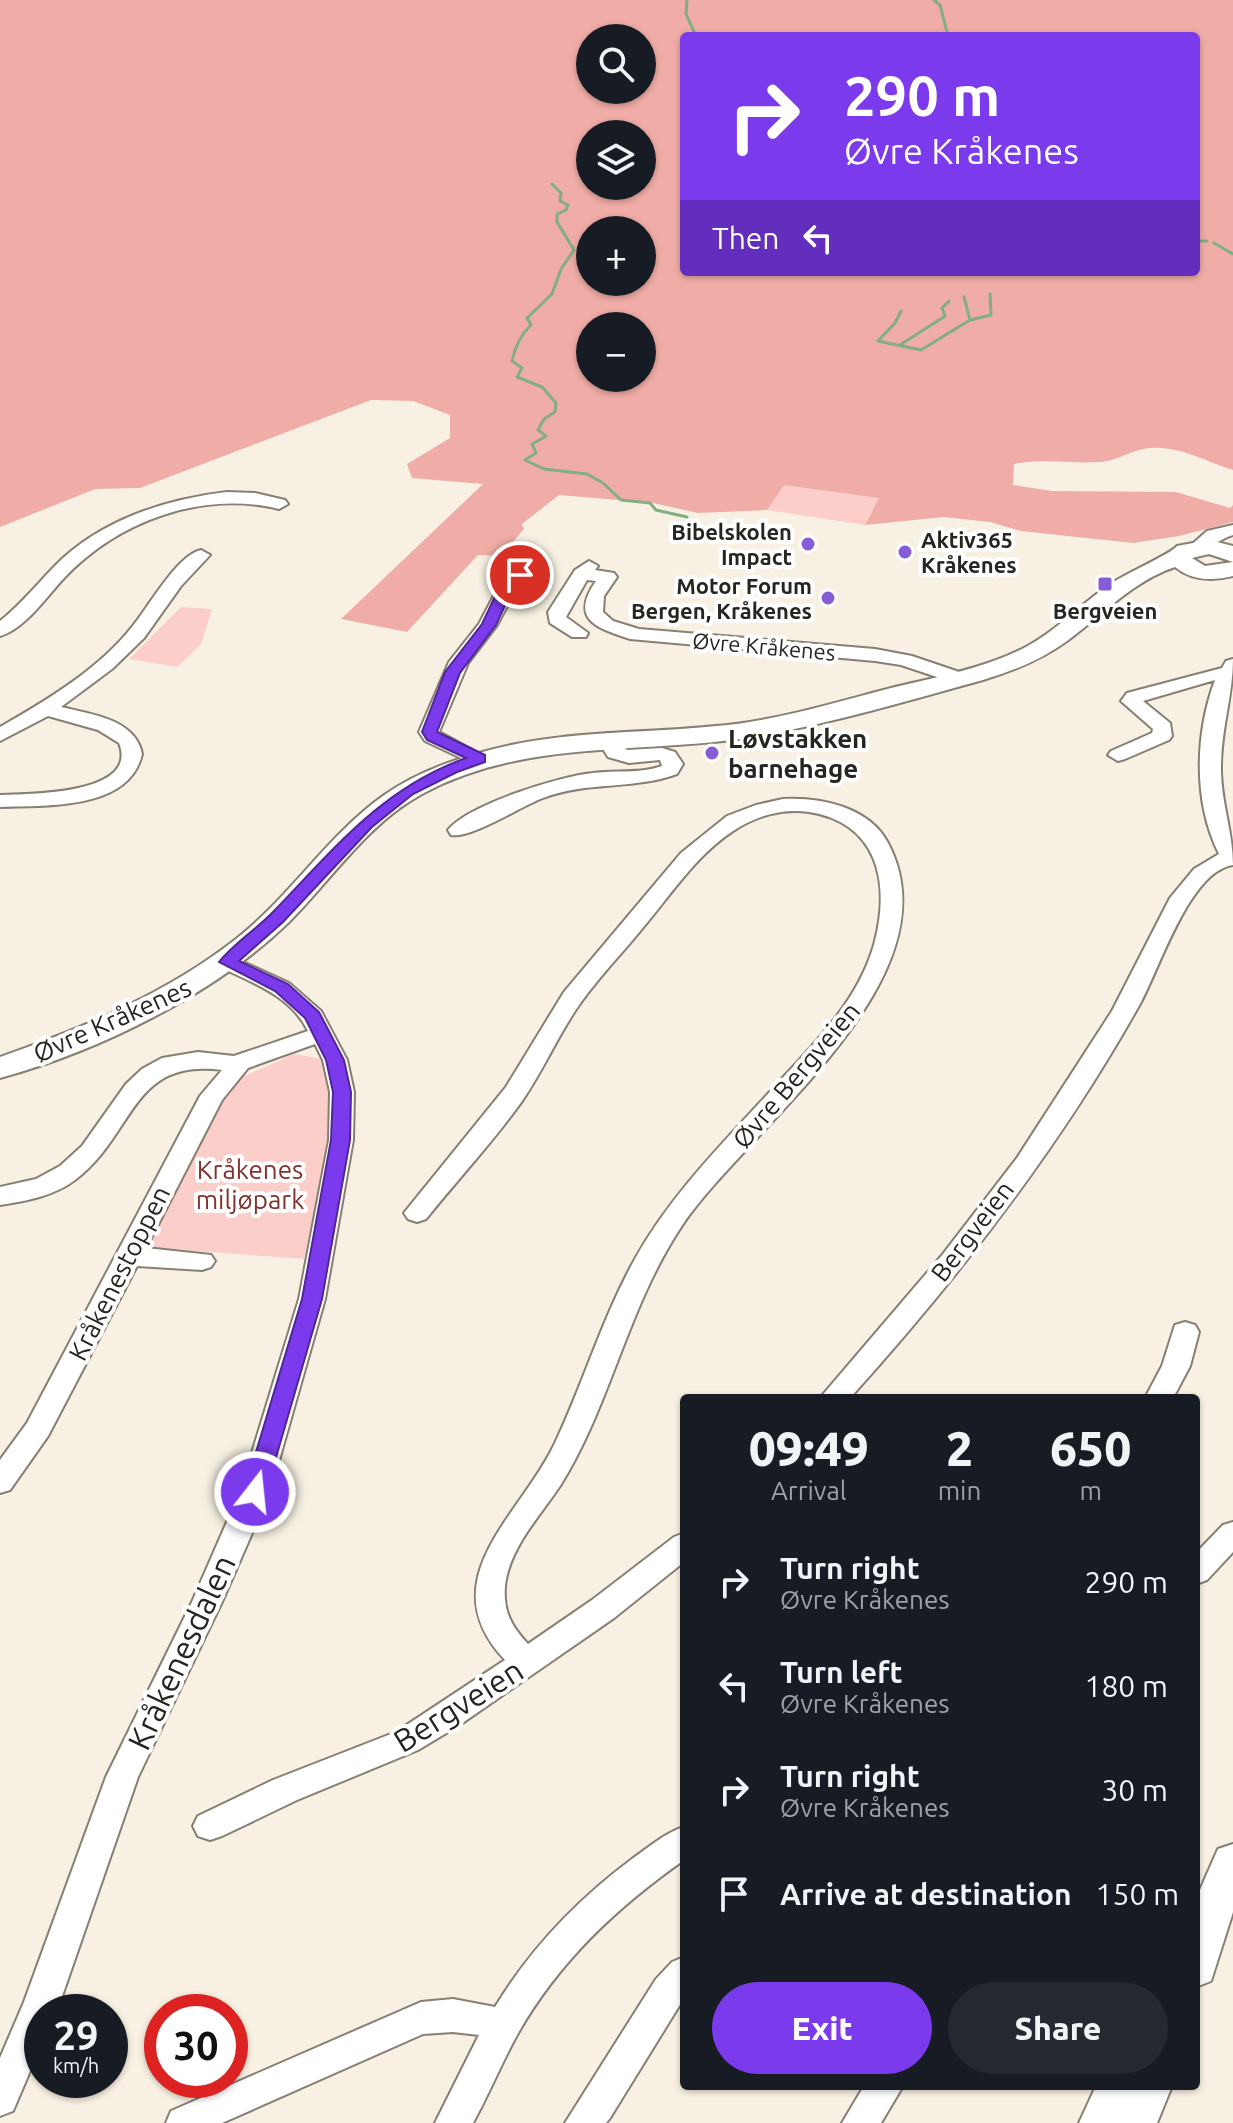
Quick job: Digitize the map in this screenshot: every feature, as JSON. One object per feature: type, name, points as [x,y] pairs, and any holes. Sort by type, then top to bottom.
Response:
[{"type":"main road","name":"Øvre Kråkenes","points":[[0,1068],[66,1045],[155,1004],[228,962],[277,918],[377,815],[408,791],[451,769],[533,746],[752,729],[812,717],[958,678],[1013,662],[1044,647],[1128,582],[1152,573],[1218,558]]},
{"type":"main road","points":[[1200,1945],[1204,1923],[1233,1862]]},
{"type":"main road","points":[[1102,2123],[1117,2090]]},
{"type":"main road","points":[[1134,2123],[1147,2090]]},
{"type":"street","points":[[0,630],[13,621],[71,561],[99,539],[142,517],[213,498],[238,496],[266,499],[279,504]]},
{"type":"street","points":[[0,735],[46,709],[105,665],[137,634],[175,582],[201,555]]},
{"type":"street","points":[[479,759],[432,737],[429,732],[459,662],[488,625],[496,604],[506,590],[532,566]]},
{"type":"street","name":"Øvre Kråkenes","points":[[579,633],[557,619],[557,612],[569,599],[585,570],[608,577],[595,596],[594,613],[606,625],[628,633],[875,655],[905,660],[958,678]]},
{"type":"street","name":"Bergveien","points":[[1118,755],[1162,736],[1163,727],[1135,706],[1131,701],[1134,697],[1229,669]]},
{"type":"street","name":"Bergveien","points":[[837,1394],[954,1258],[1048,1130],[1128,1004],[1179,897],[1202,871],[1232,858],[1220,826],[1210,779],[1221,688],[1229,669]]},
{"type":"street","points":[[0,801],[79,795],[101,789],[117,780],[133,760],[132,751],[122,735],[46,709]]},
{"type":"street","points":[[459,830],[525,798],[565,784],[606,777],[655,775],[670,770],[673,764],[668,756],[662,754],[617,755],[609,750],[607,739]]},
{"type":"street","name":"Øvre Bergveien","points":[[417,1213],[516,1091],[557,1020],[583,984],[703,843],[752,812],[794,805],[840,812],[875,836],[887,863],[892,905],[889,938],[869,986],[812,1061],[687,1200],[657,1243],[613,1333],[566,1451],[492,1568],[489,1604],[494,1623],[512,1650],[526,1662]]},
{"type":"street","name":"Kråkenesdalen","points":[[0,2099],[42,2002],[122,1777],[207,1602],[255,1492],[312,1299],[341,1140],[342,1092],[335,1060],[313,1016],[301,1003],[281,988],[228,962]]},
{"type":"street","points":[[0,1196],[43,1186],[69,1172],[89,1153],[133,1089],[148,1074],[188,1059],[235,1064],[322,1034]]},
{"type":"street","name":"Kråkenestoppen","points":[[0,1482],[38,1429],[212,1096],[236,1070],[235,1064]]},
{"type":"street","points":[[127,1256],[202,1261]]},
{"type":"street","points":[[1161,1394],[1176,1366],[1185,1332]]},
{"type":"street","points":[[1200,1568],[1233,1533]]},
{"type":"street","name":"Bergveien","points":[[210,1826],[285,1790],[407,1741],[603,1609],[680,1548]]},
{"type":"street","points":[[453,2123],[503,2026],[547,1957],[566,1934],[611,1893],[680,1844]]},
{"type":"street","points":[[583,2123],[604,2096],[653,2009],[680,1978]]},
{"type":"street","points":[[184,2123],[421,2018],[469,2014],[503,2026]]},
{"type":"street","points":[[860,2123],[882,2090]]},
{"type":"green space","points":[[783,484],[879,498],[865,525],[767,510]]},
{"type":"green space","points":[[181,607],[212,609],[201,644],[178,667],[129,659]]},
{"type":"green space","name":"Kråkenes miljøpark","points":[[294,1054],[322,1059],[329,1109],[325,1159],[304,1259],[142,1247],[217,1097],[242,1077]]},
{"type":"shaded area","points":[[0,0],[1233,0],[1233,470],[1189,454],[1155,448],[1101,462],[1036,461],[1014,464],[1013,485],[1052,491],[1176,492],[1230,508],[1233,505],[1233,522],[1179,536],[1133,543],[1021,531],[990,522],[944,517],[865,525],[879,498],[784,485],[767,510],[698,513],[653,503],[559,495],[522,524],[524,529],[501,556],[478,555],[407,632],[341,619],[483,484],[412,478],[407,464],[450,438],[450,415],[413,401],[371,400],[140,488],[95,489],[0,527]]},
{"type":"waterway","points":[[687,0],[686,14],[694,32]]},
{"type":"waterway","points":[[934,0],[940,5],[947,32]]},
{"type":"waterway","points":[[552,184],[561,193],[560,201],[568,205],[566,210],[557,214],[557,222],[574,250],[561,269],[552,294],[527,318],[531,325],[518,342],[512,361],[522,368],[517,377],[542,387],[556,403],[555,412],[544,419],[538,430],[546,436],[532,444],[536,453],[525,460],[544,469],[587,474],[603,483],[621,500],[650,503],[656,510],[687,517]]},
{"type":"waterway","points":[[1200,241],[1207,241]]},
{"type":"waterway","points":[[1214,243],[1233,254]]},
{"type":"waterway","points":[[970,320],[991,315],[990,294]]},
{"type":"waterway","points":[[964,297],[970,320]]},
{"type":"waterway","points":[[900,345],[945,316],[942,308],[949,301]]},
{"type":"waterway","points":[[901,311],[895,323],[878,341],[921,350],[970,320]]},
{"type":"place","name":"Bibelskolen Impact","points":[[808,544]]},
{"type":"place","name":"Aktiv365 Kråkenes","points":[[905,552]]},
{"type":"place","name":"Bergveien","points":[[1105,584]]},
{"type":"place","name":"Motor Forum Bergen, Kråkenes","points":[[828,598]]},
{"type":"place","name":"Løvstakken barnehage","points":[[712,753]]},
{"type":"route","points":[[255,1492],[312,1299],[341,1140],[342,1092],[335,1060],[313,1016],[281,988],[228,962],[277,918],[366,824],[408,791],[479,759],[432,737],[429,732],[453,672],[488,625],[503,593],[520,575]]}]
